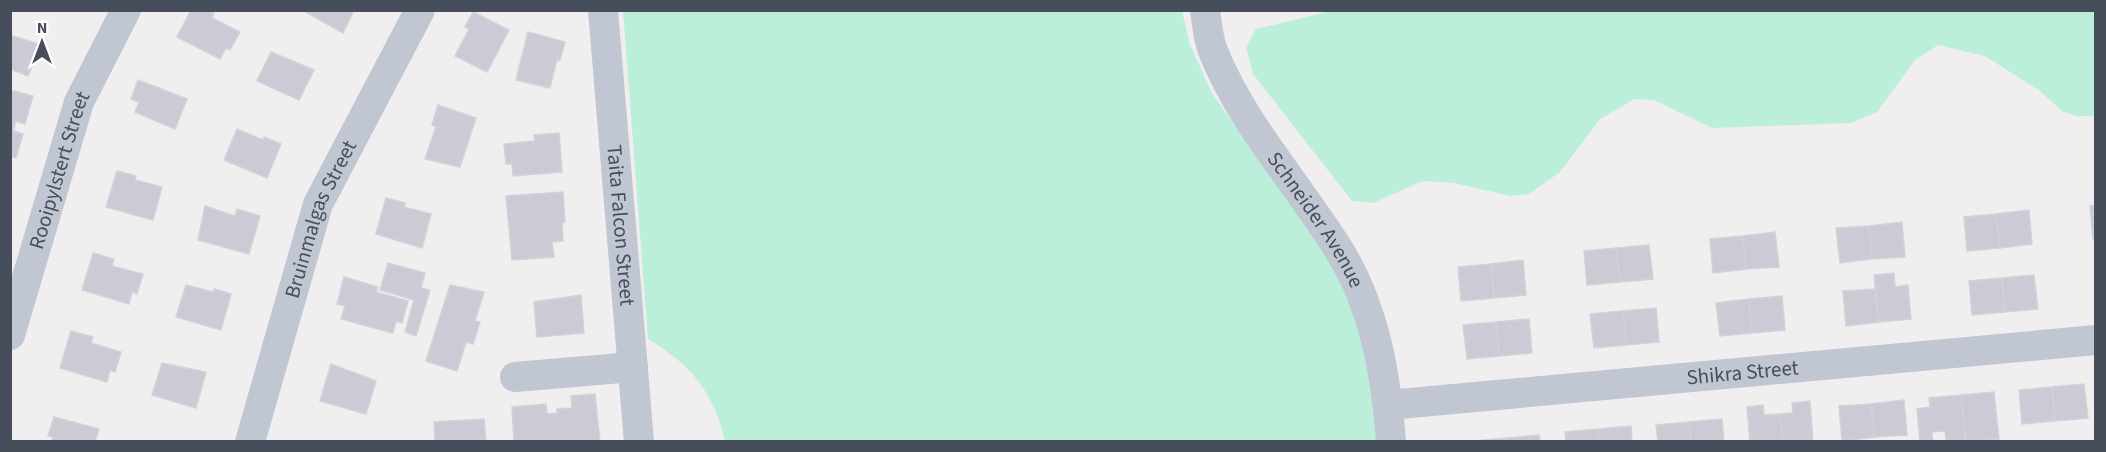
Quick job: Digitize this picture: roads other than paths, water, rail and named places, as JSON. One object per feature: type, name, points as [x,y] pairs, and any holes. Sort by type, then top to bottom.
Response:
[{"type":"street","name":"Rooipylstert Street","points":[[10,335],[79,102],[126,10]]},
{"type":"street","name":"Bruinmalgas Street","points":[[250,441],[318,204],[420,10]]},
{"type":"street","name":"Taita Falcon Street","points":[[603,10],[639,441]]},
{"type":"street","name":"Schneider Avenue","points":[[1205,10],[1212,49],[1237,100],[1340,252],[1368,309],[1378,342],[1391,441]]},
{"type":"street","name":"Shikra Street","points":[[1388,405],[2096,340]]},
{"type":"street","points":[[515,377],[633,367]]}]
